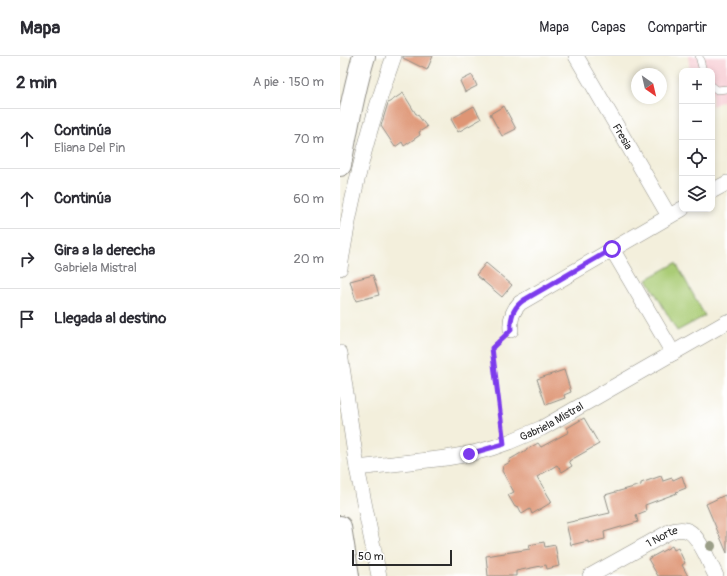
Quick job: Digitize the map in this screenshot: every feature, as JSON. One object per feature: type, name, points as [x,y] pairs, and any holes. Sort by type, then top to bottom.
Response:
[{"type":"highway","points":[[340,165],[352,102],[364,56]]},
{"type":"highway","points":[[340,528],[348,576]]},
{"type":"street","points":[[340,268],[350,211],[360,167],[382,90],[394,56]]},
{"type":"street","name":"Fresia","points":[[576,56],[669,216]]},
{"type":"street","points":[[715,189],[727,182]]},
{"type":"street","points":[[511,330],[511,317],[520,303],[679,211]]},
{"type":"street","points":[[612,249],[673,353]]},
{"type":"street","name":"Gabriela Mistral","points":[[356,468],[469,454],[526,436],[727,322]]},
{"type":"street","points":[[340,353],[356,468],[379,576]]},
{"type":"street","name":"1 Norte","points":[[590,576],[668,532],[676,529],[690,532],[696,537],[716,576]]},
{"type":"lane","points":[[699,56],[702,68]]},
{"type":"lane","points":[[715,89],[727,89]]},
{"type":"path","points":[[504,444],[492,348],[511,330]]},
{"type":"shaded area","points":[[688,56],[727,56],[727,99],[715,105],[715,68],[690,68]]},
{"type":"green space","points":[[676,263],[705,316],[677,331],[647,279]]},
{"type":"building","points":[[403,56],[433,56],[427,70],[403,58]]},
{"type":"building","points":[[472,75],[477,86],[465,92],[460,81]]},
{"type":"building","points":[[403,93],[416,114],[427,127],[419,132],[420,135],[404,146],[402,142],[395,147],[381,126],[388,103]]},
{"type":"building","points":[[474,106],[481,119],[458,132],[451,119]]},
{"type":"building","points":[[504,106],[516,129],[502,136],[490,114]]},
{"type":"building","points":[[486,263],[512,285],[502,297],[476,275]]},
{"type":"building","points":[[373,275],[379,295],[356,301],[350,281]]},
{"type":"building","points":[[564,370],[571,392],[564,395],[565,398],[546,405],[537,379]]},
{"type":"building","points":[[584,418],[599,444],[569,461],[572,466],[562,472],[557,465],[537,477],[552,502],[532,514],[530,509],[522,514],[518,506],[515,507],[508,495],[514,492],[502,471],[503,466],[510,462],[509,460],[538,443],[541,447],[569,432],[567,428]]},
{"type":"building","points":[[661,476],[663,481],[672,478],[673,480],[682,476],[686,488],[645,505],[646,511],[636,515],[638,522],[604,532],[605,539],[571,545],[566,523],[610,513],[605,495],[641,485],[641,483]]},
{"type":"building","points":[[725,495],[727,501],[727,553],[706,504]]},
{"type":"building","points":[[544,542],[545,547],[555,545],[559,566],[547,569],[546,565],[516,571],[516,576],[488,576],[486,556],[530,549],[529,545]]},
{"type":"building","points":[[672,546],[674,550],[678,548],[685,563],[682,565],[688,576],[658,576],[648,559]]},
{"type":"route","points":[[469,454],[504,444],[492,348],[511,330],[510,323],[514,311],[524,300],[612,249]]}]
